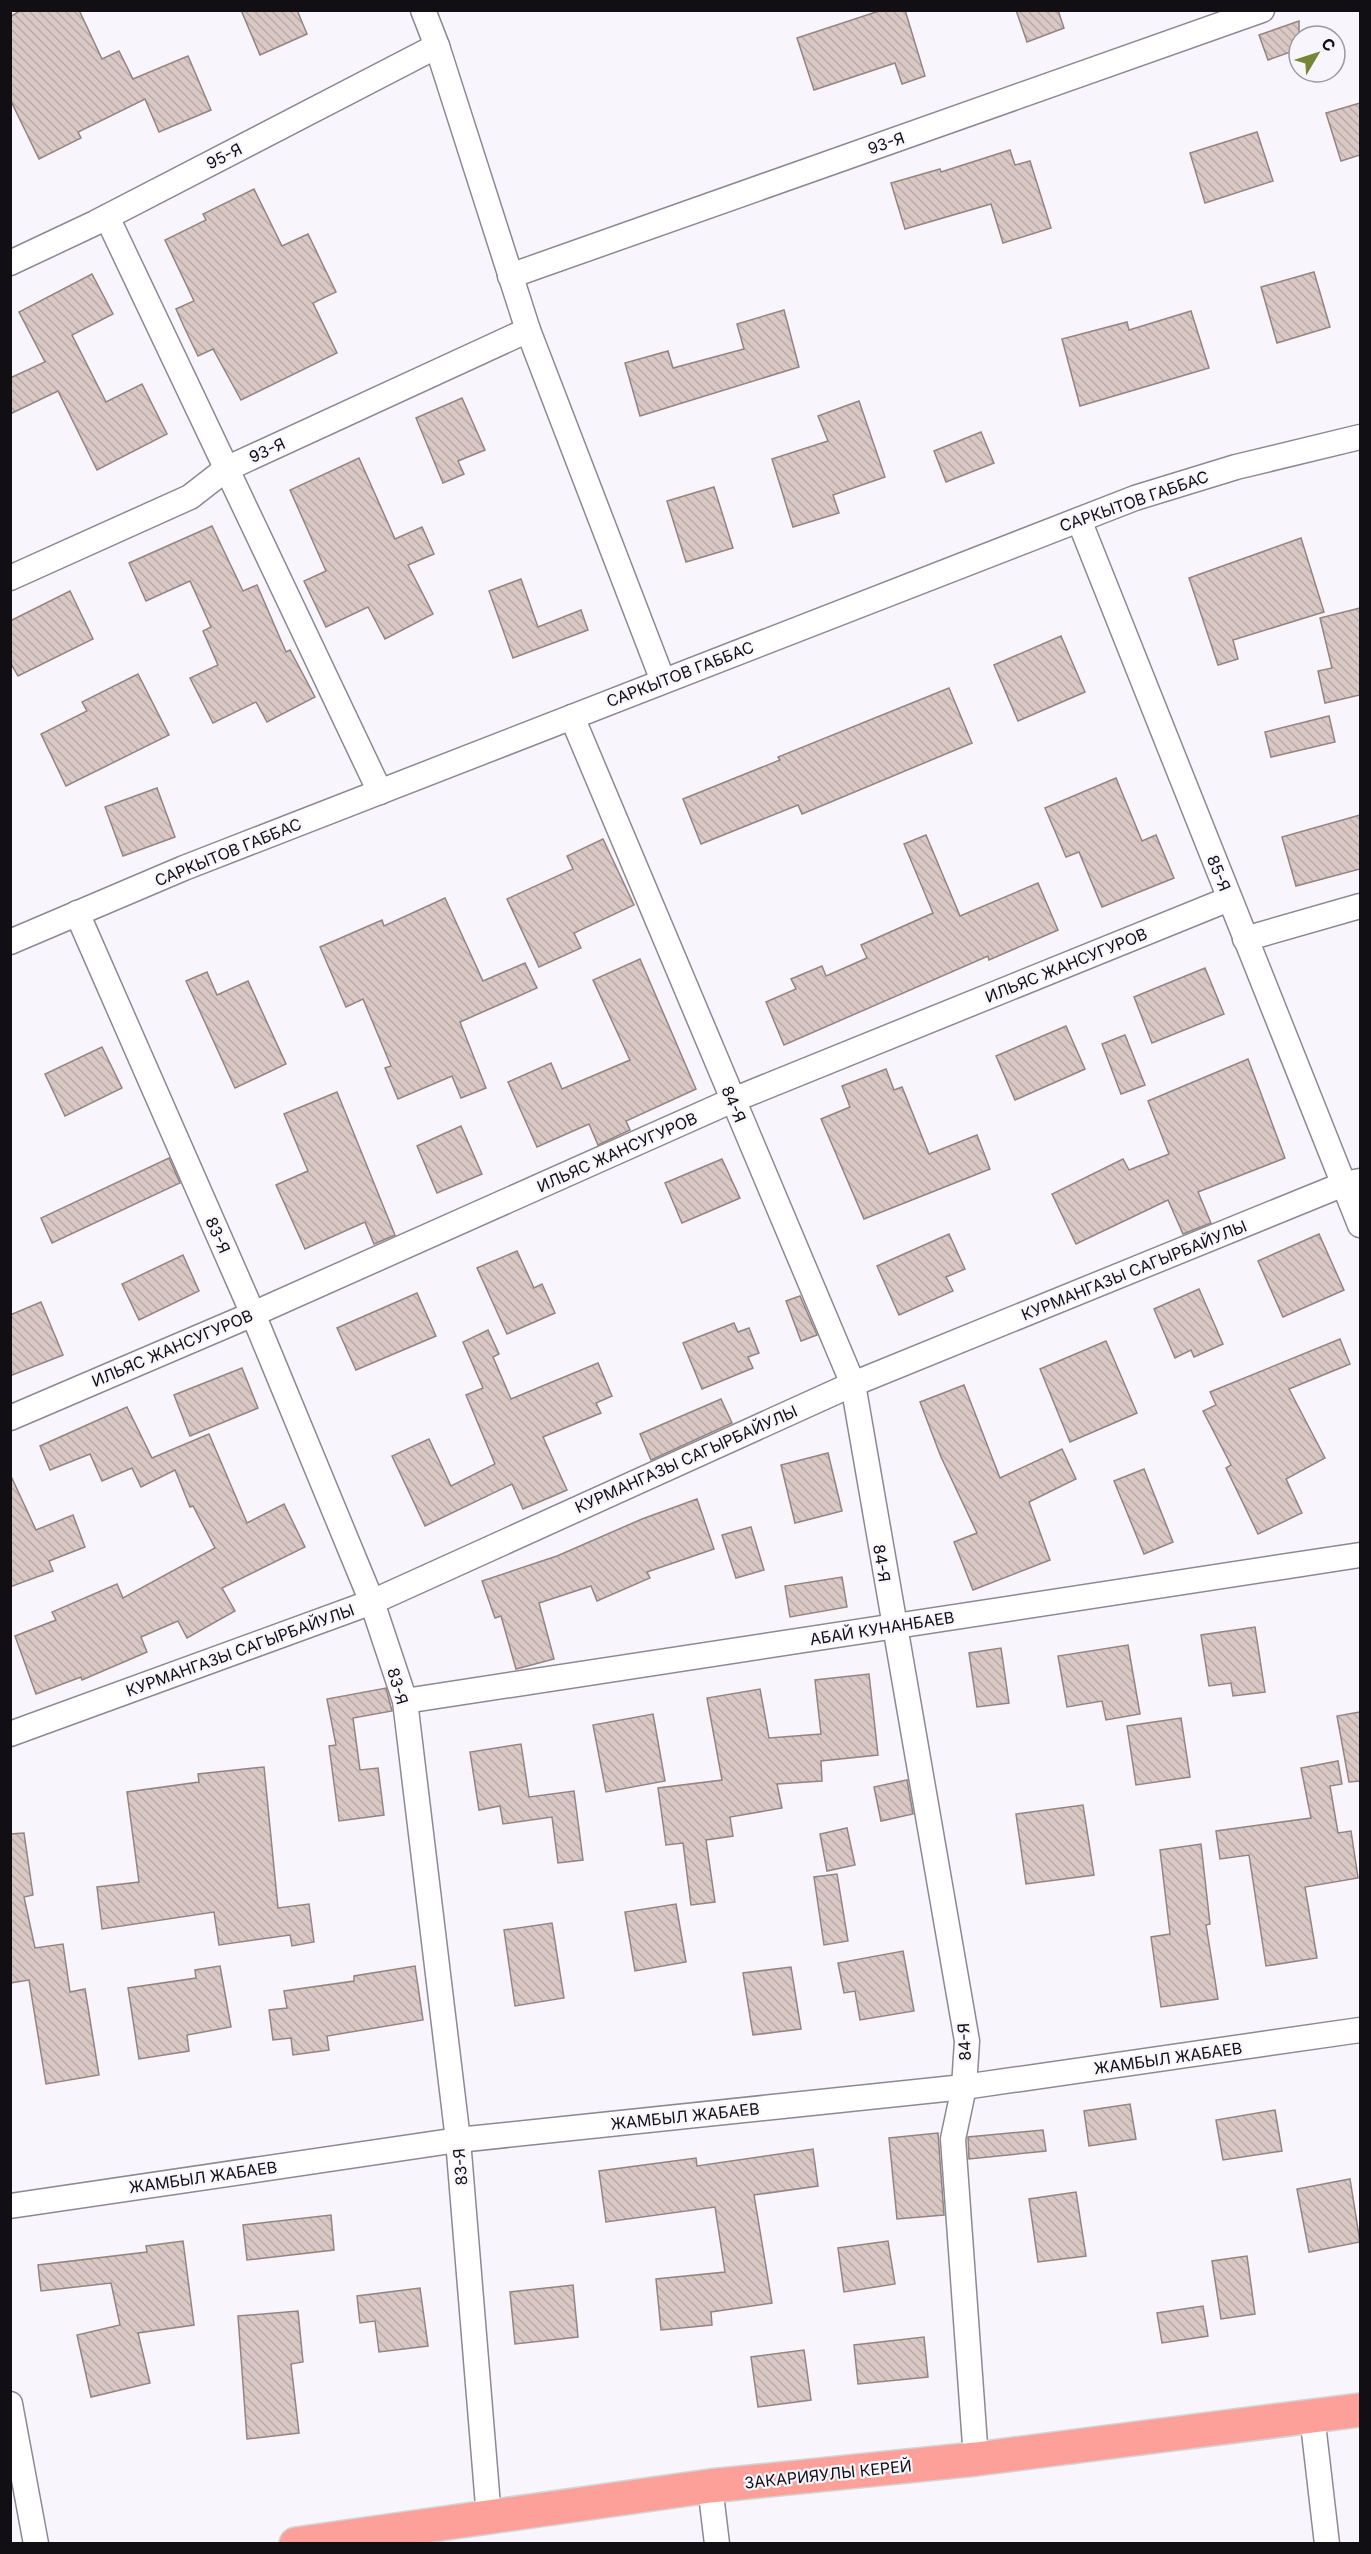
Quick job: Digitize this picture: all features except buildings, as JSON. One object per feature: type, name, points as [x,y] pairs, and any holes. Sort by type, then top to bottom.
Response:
[{"type":"highway","name":"ЗАКАРИЯУЛЫ КЕРЕЙ","points":[[296,2544],[710,2486],[976,2459],[1360,2410]]},
{"type":"street","points":[[423,10],[437,46],[528,330],[663,681]]},
{"type":"street","name":"93-Я","points":[[510,276],[1262,10]]},
{"type":"street","name":"95-Я","points":[[10,263],[107,217],[437,46]]},
{"type":"street","points":[[107,217],[380,792]]},
{"type":"street","name":"93-Я","points":[[10,578],[190,496],[226,470],[528,330]]},
{"type":"street","name":"САРКЫТОВ ГАББАС","points":[[10,942],[77,912],[380,792],[1135,498],[1236,467],[1360,437]]},
{"type":"street","name":"85-Я","points":[[1079,520],[1245,939],[1352,1182],[1360,1225]]},
{"type":"street","name":"84-Я","points":[[572,717],[853,1384],[893,1626],[967,2041],[964,2087],[953,2139],[976,2459]]},
{"type":"street","name":"ИЛЬЯС ЖАНСУГУРОВ","points":[[10,1418],[253,1314],[733,1100],[1229,899]]},
{"type":"street","points":[[1245,939],[1360,906]]},
{"type":"street","name":"83-Я","points":[[77,912],[253,1314],[372,1602],[405,1701],[458,2140],[489,2518]]},
{"type":"street","name":"КУРМАНГАЗЫ САГЫРБАЙУЛЫ","points":[[10,1734],[372,1602],[853,1384],[1352,1182]]},
{"type":"street","name":"АБАЙ КУНАНБАЕВ","points":[[405,1701],[1360,1555]]},
{"type":"street","name":"ЖАМБЫЛ ЖАБАЕВ","points":[[10,2206],[458,2140],[964,2087],[1360,2030]]},
{"type":"street","points":[[10,2404],[36,2544]]},
{"type":"street","points":[[1312,2415],[1327,2544]]},
{"type":"street","points":[[710,2486],[717,2544]]}]
